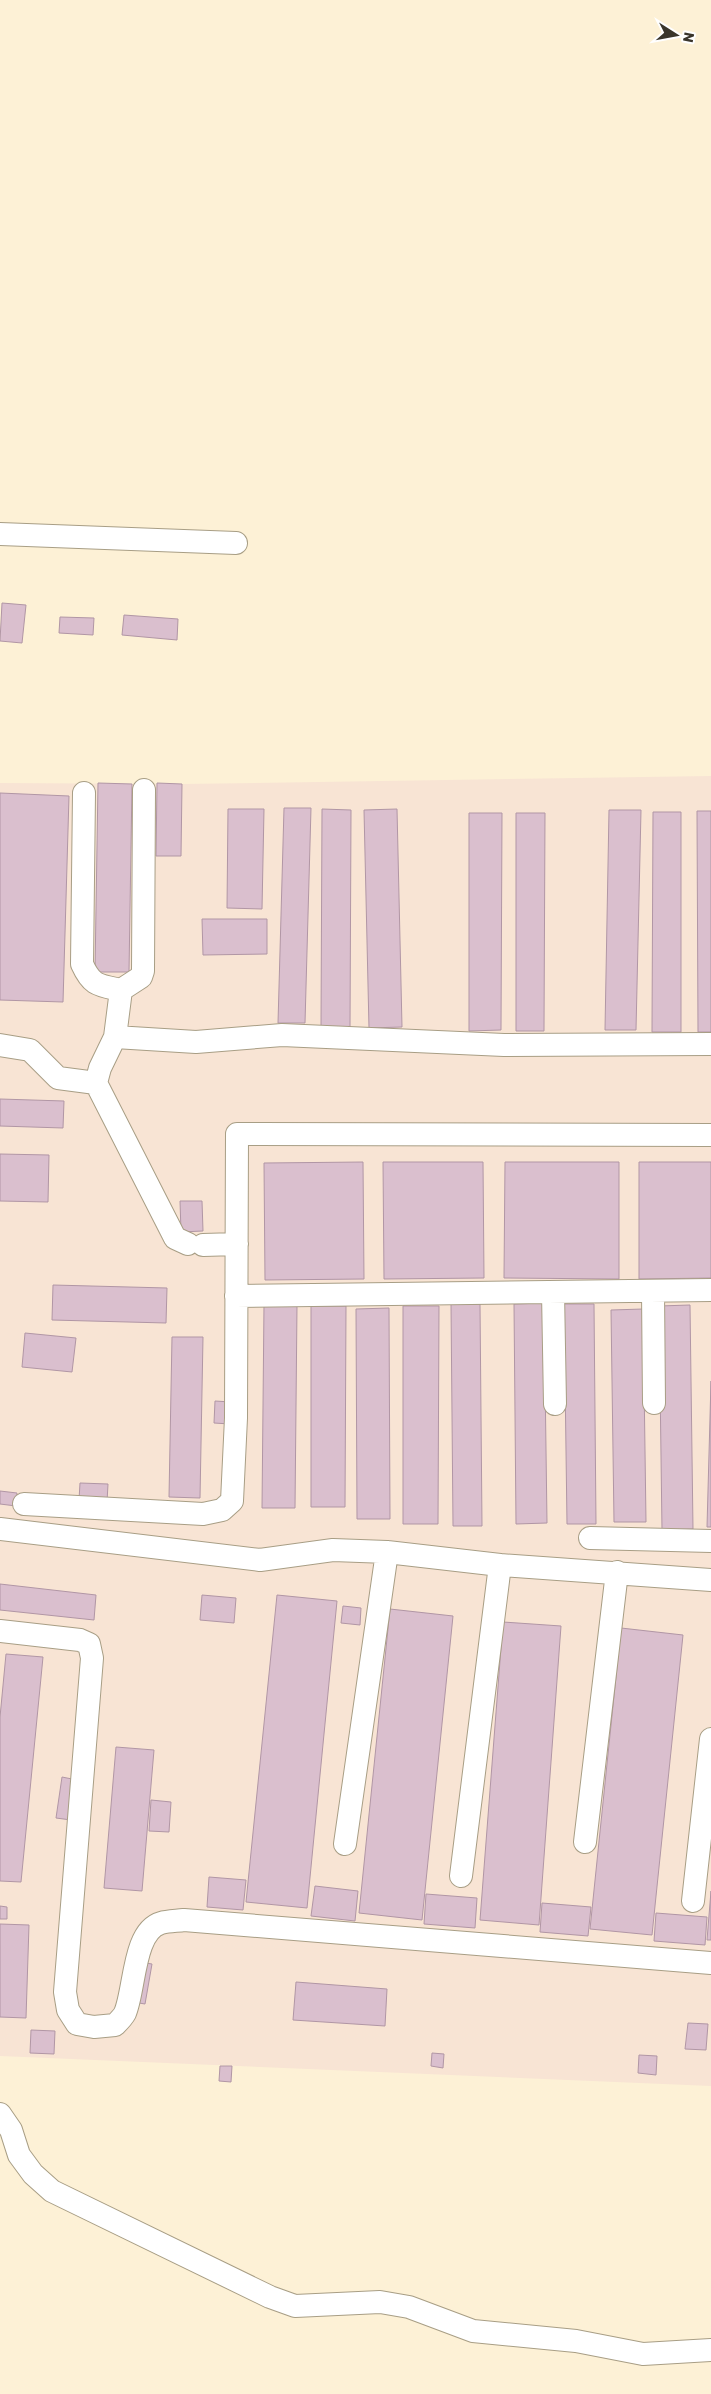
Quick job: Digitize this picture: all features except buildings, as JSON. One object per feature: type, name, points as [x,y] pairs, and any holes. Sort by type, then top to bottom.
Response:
[{"type":"lane","points":[[0,534],[236,543]]},
{"type":"lane","points":[[84,793],[82,964],[88,979],[96,985],[121,990],[141,977],[143,971],[144,790]]},
{"type":"lane","points":[[121,990],[115,1037],[100,1068],[96,1083],[175,1238],[195,1244],[238,1244]]},
{"type":"lane","points":[[115,1037],[196,1042],[282,1035],[504,1045],[711,1044]]},
{"type":"lane","points":[[0,1046],[30,1050],[58,1078],[96,1083]]},
{"type":"lane","points":[[24,1504],[203,1514],[222,1510],[232,1501],[236,1418],[238,1134],[711,1135]]},
{"type":"lane","points":[[236,1296],[711,1290]]},
{"type":"lane","points":[[553,1292],[555,1404]]},
{"type":"lane","points":[[653,1292],[654,1403]]},
{"type":"lane","points":[[0,1529],[260,1560],[333,1550],[387,1552],[500,1565],[711,1580]]},
{"type":"lane","points":[[590,1538],[711,1540]]},
{"type":"lane","points":[[345,1844],[387,1552]]},
{"type":"lane","points":[[461,1876],[500,1565]]},
{"type":"lane","points":[[585,1842],[617,1572]]},
{"type":"lane","points":[[0,1631],[80,1640],[89,1644],[92,1658],[65,1992],[68,2010],[77,2024],[94,2027],[116,2025],[125,2015],[137,1960],[147,1932],[160,1923],[184,1920],[711,1963]]},
{"type":"lane","points":[[693,1901],[711,1739]]},
{"type":"lane","points":[[0,2114],[12,2130],[19,2155],[33,2174],[52,2191],[270,2297],[294,2306],[380,2302],[409,2307],[473,2331],[576,2341],[643,2354],[711,2350]]},
{"type":"shaded area","points":[[711,776],[711,2086],[0,2056],[0,783],[182,784]]}]
